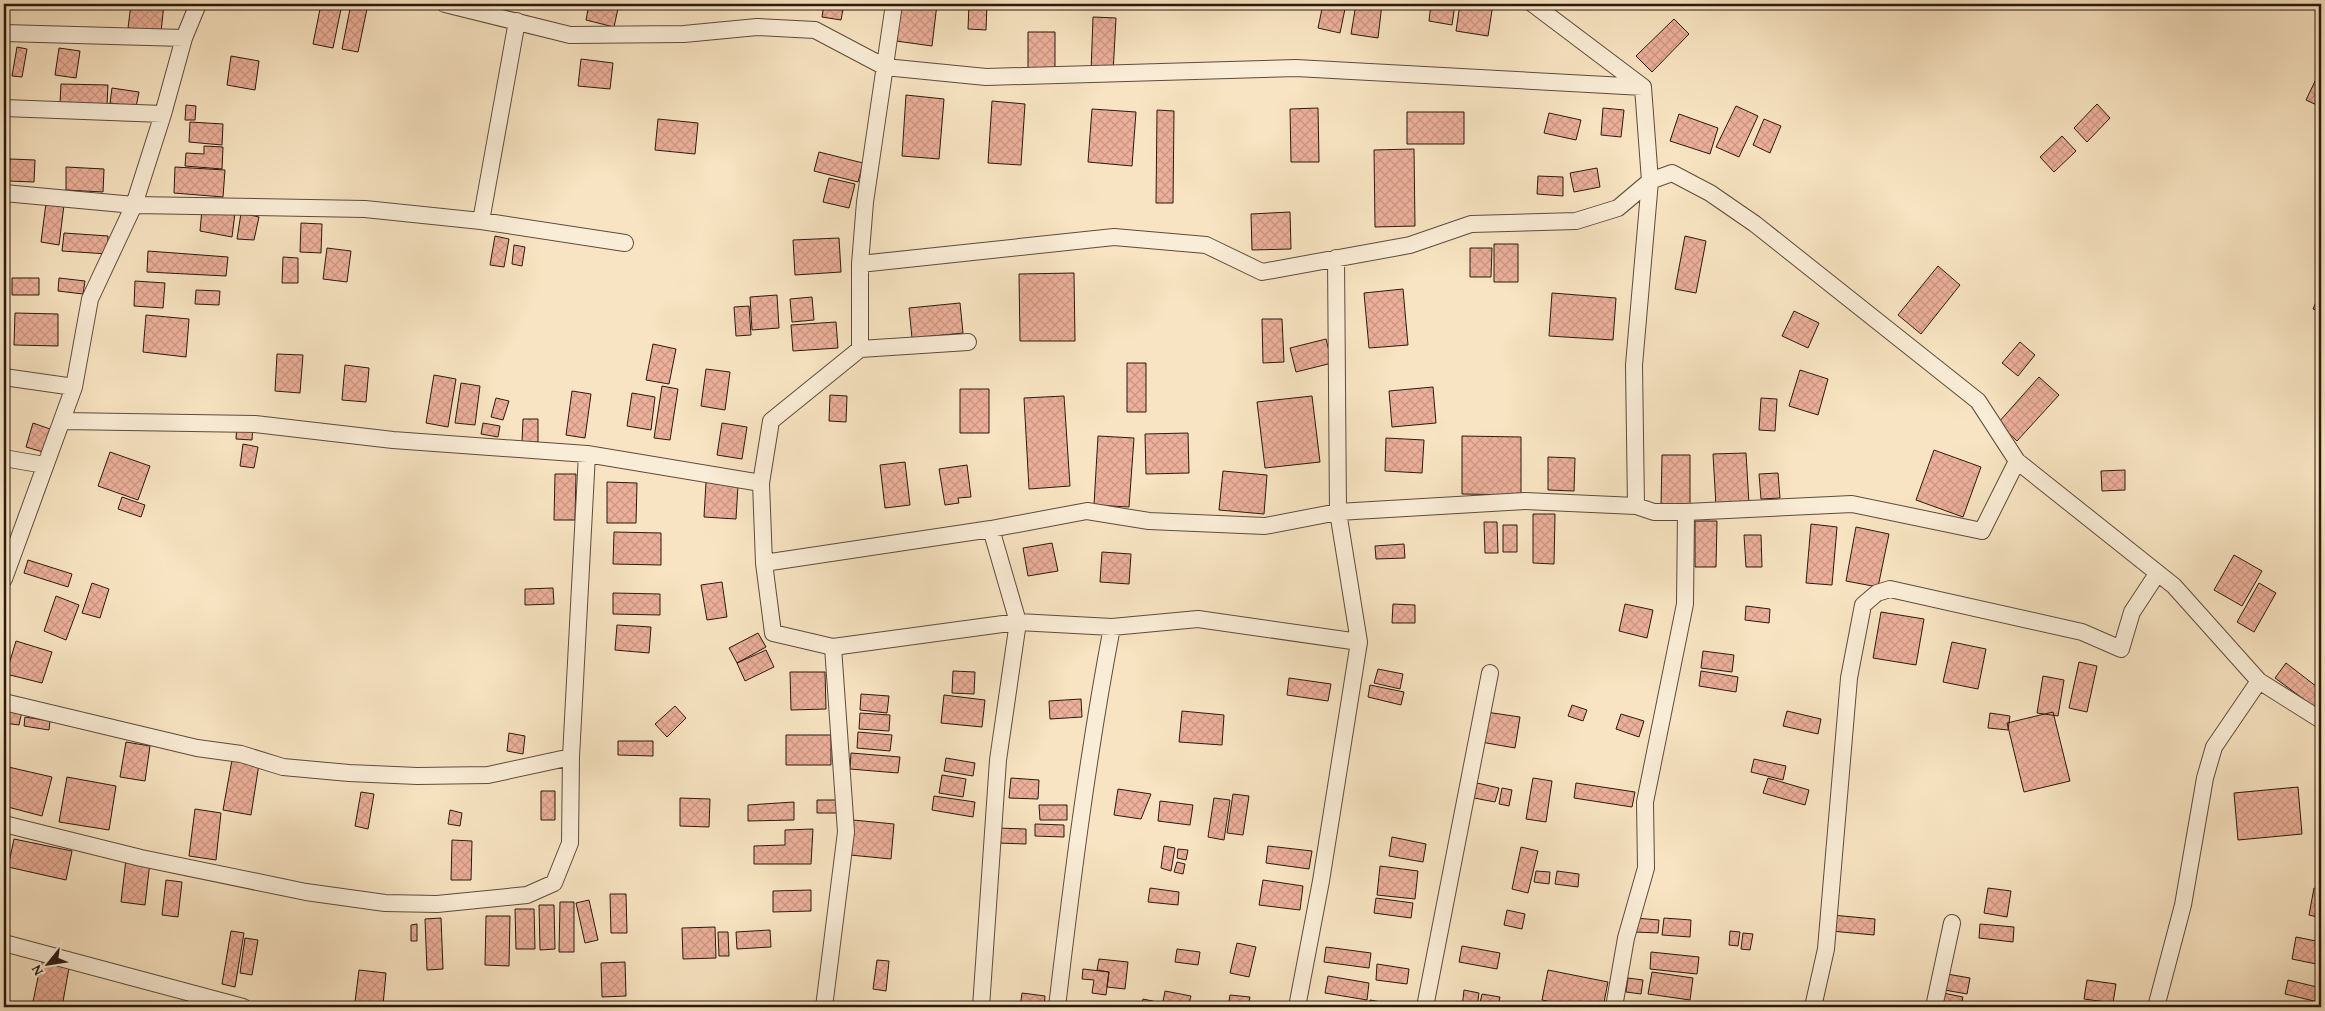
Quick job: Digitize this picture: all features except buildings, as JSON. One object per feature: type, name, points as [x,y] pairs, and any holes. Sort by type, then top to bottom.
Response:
[{"type":"street","points":[[4,579],[44,464],[74,387],[90,299],[134,205],[163,114],[184,38],[198,4]]},
{"type":"street","points":[[445,4],[570,34],[684,34],[757,27],[815,30],[884,67],[986,76],[1296,68],[1643,87]]},
{"type":"street","points":[[860,349],[860,264],[865,202],[894,4]]},
{"type":"street","points":[[1533,4],[1643,87],[1650,181],[1634,365],[1636,506]]},
{"type":"street","points":[[481,221],[518,21]]},
{"type":"street","points":[[4,33],[184,38]]},
{"type":"street","points":[[4,108],[163,114]]},
{"type":"street","points":[[860,264],[1114,237],[1206,245],[1262,272],[1410,245],[1471,224],[1576,221],[1618,208],[1650,181],[1672,173],[1710,193],[1755,224],[1978,401],[2017,461],[2174,586],[2259,681],[2321,720]]},
{"type":"street","points":[[4,193],[134,205],[365,210],[481,221],[625,243]]},
{"type":"street","points":[[1297,1007],[1323,872],[1360,642],[1338,512],[1336,258]]},
{"type":"street","points":[[968,342],[860,349],[770,421],[761,483],[764,563],[773,633],[833,647],[1018,622],[1112,627],[1198,619],[1360,642]]},
{"type":"street","points":[[4,377],[74,387]]},
{"type":"street","points":[[62,421],[255,424],[393,440],[587,454],[761,483]]},
{"type":"street","points":[[4,824],[141,858],[306,892],[385,903],[437,904],[527,895],[554,883],[570,843],[571,756],[587,454]]},
{"type":"street","points":[[4,458],[44,464]]},
{"type":"street","points":[[764,563],[991,529],[1087,511],[1149,521],[1265,526],[1338,512],[1525,500],[1636,506],[1654,512],[1852,504],[1982,531],[2017,461]]},
{"type":"street","points":[[1614,1007],[1626,938],[1646,868],[1645,802],[1684,604],[1686,512]]},
{"type":"street","points":[[982,1007],[998,760],[1018,622],[991,529]]},
{"type":"street","points":[[1813,1007],[1826,948],[1849,678],[1863,605],[1876,593],[1890,589],[2082,632],[2121,649],[2132,612],[2157,574]]},
{"type":"street","points":[[1057,1007],[1086,787],[1112,627]]},
{"type":"street","points":[[824,1007],[846,832],[833,647]]},
{"type":"street","points":[[1425,1007],[1490,673]]},
{"type":"street","points":[[2156,1007],[2183,905],[2206,778],[2214,747],[2259,681]]},
{"type":"street","points":[[4,702],[197,748],[241,754],[283,767],[359,774],[488,775],[571,756]]},
{"type":"street","points":[[1934,1007],[1952,923]]},
{"type":"street","points":[[4,943],[243,1007]]}]
